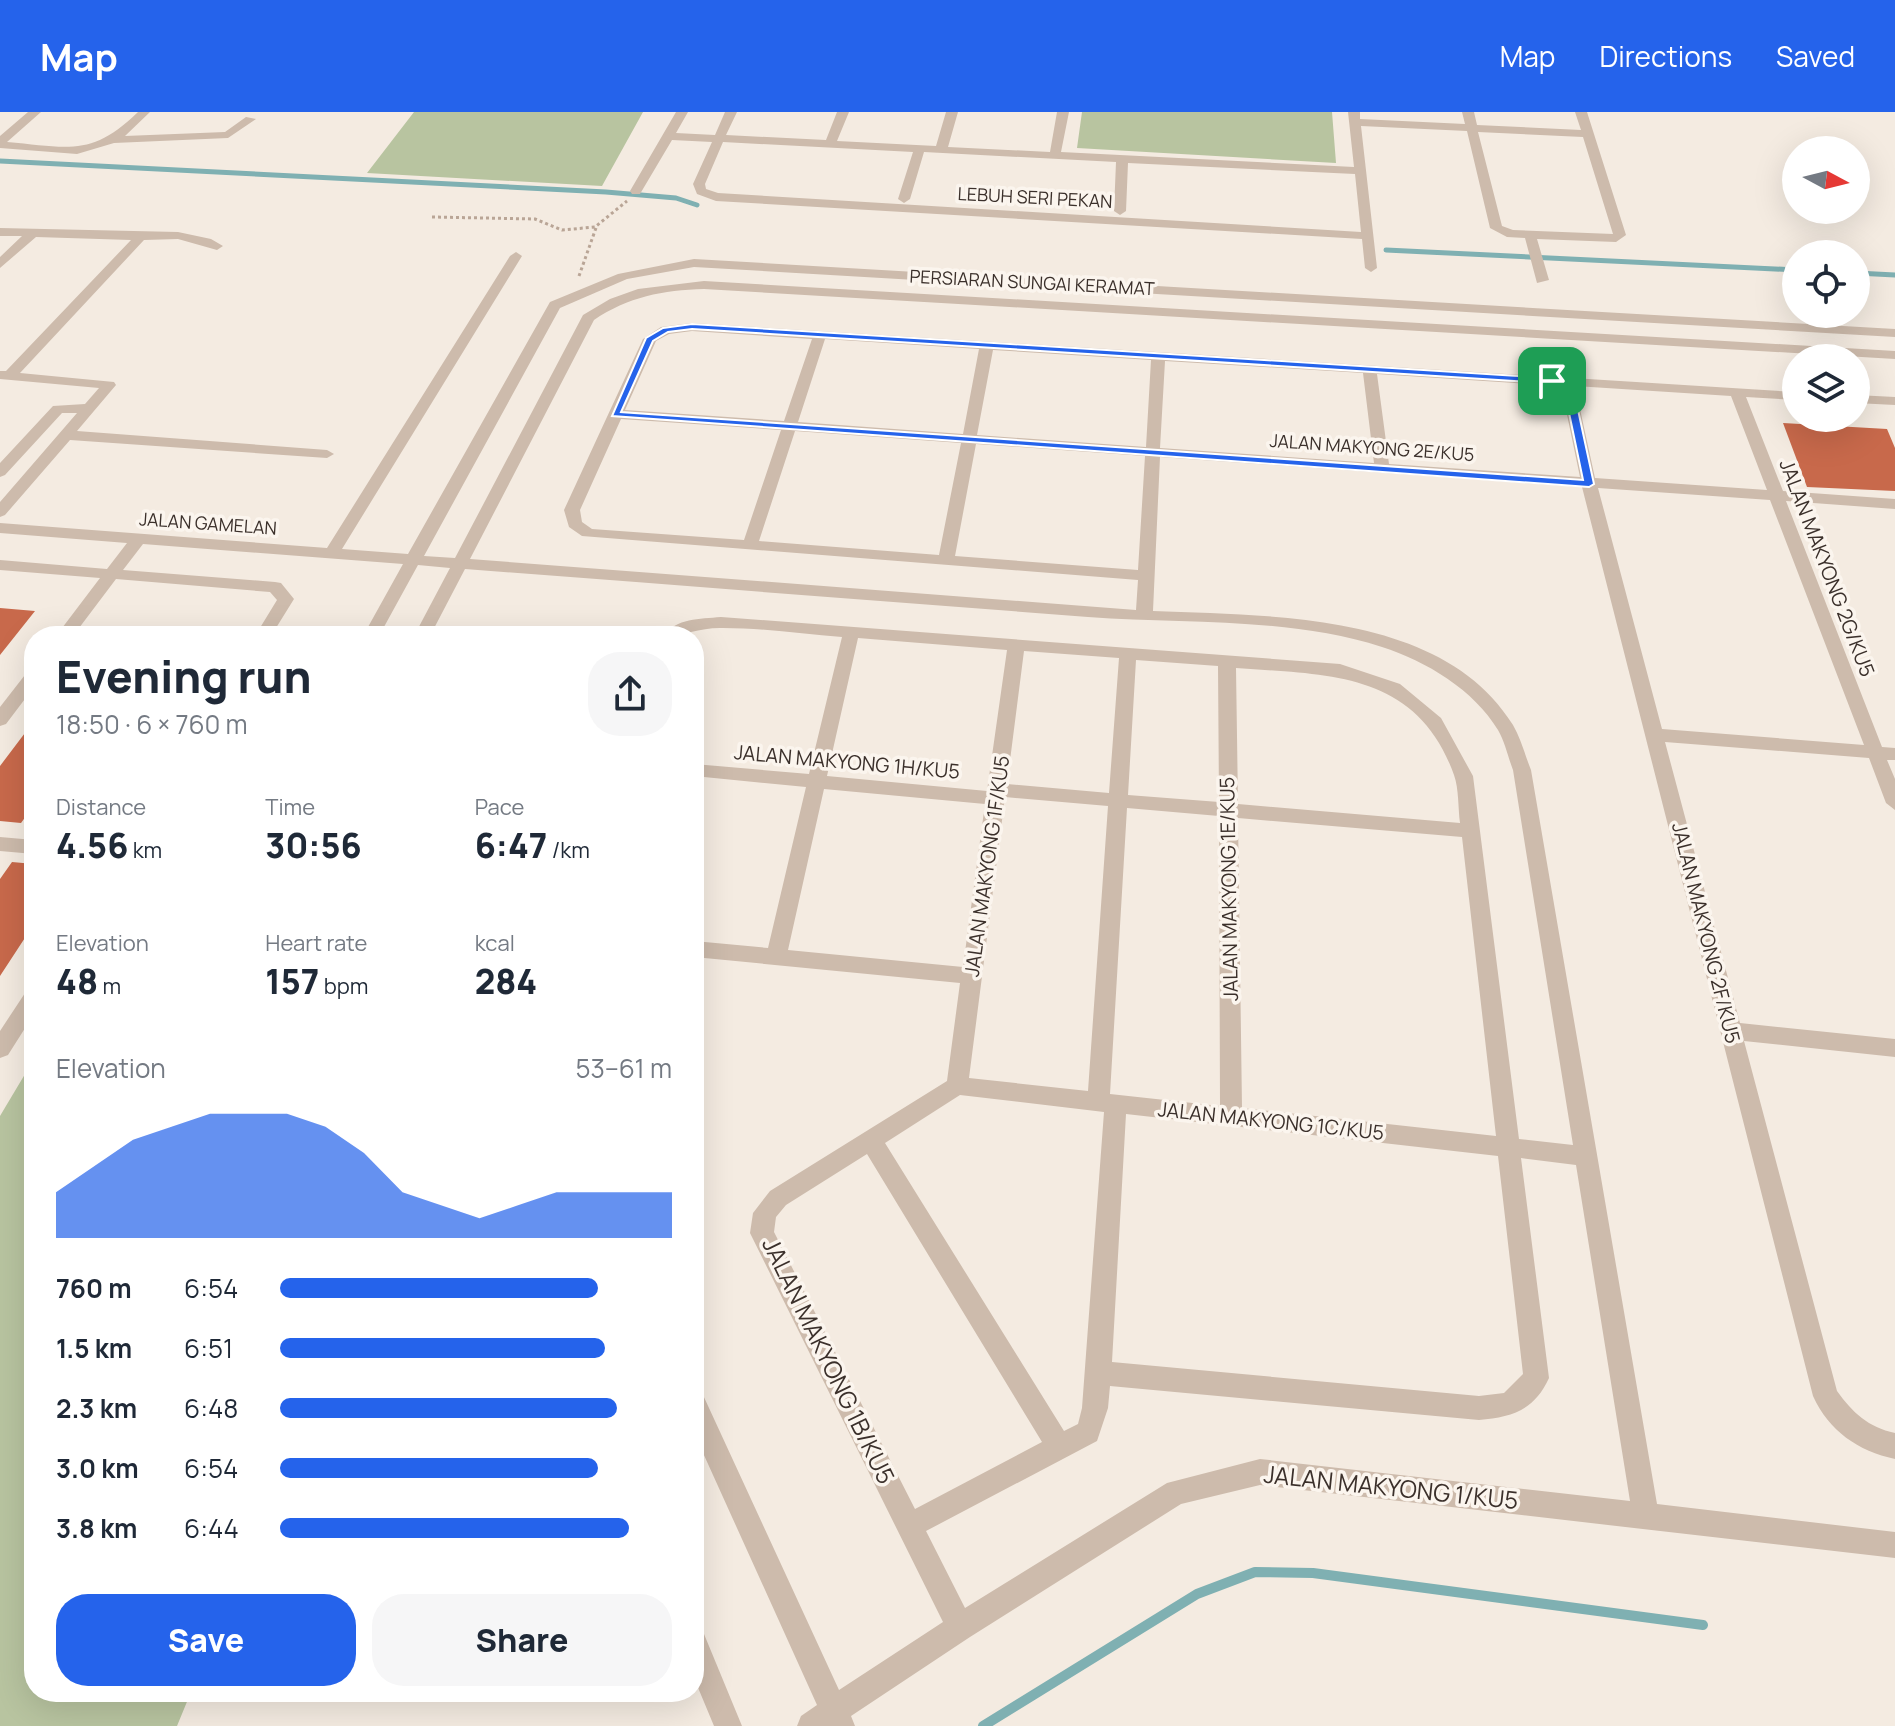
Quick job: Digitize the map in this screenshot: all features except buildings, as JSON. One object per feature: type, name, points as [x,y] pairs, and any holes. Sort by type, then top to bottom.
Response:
[{"type":"street","points":[[0,143],[35,112]]},
{"type":"street","points":[[114,140],[144,112]]},
{"type":"street","points":[[633,194],[682,112]]},
{"type":"street","points":[[731,112],[699,184],[701,191],[1120,211],[1367,230]]},
{"type":"street","points":[[830,144],[843,112]]},
{"type":"street","points":[[941,149],[952,112]]},
{"type":"street","points":[[1055,155],[1063,112]]},
{"type":"street","points":[[1468,112],[1496,228],[1533,247],[1609,239],[1620,235],[1581,112]]},
{"type":"street","points":[[1371,268],[1355,117],[1471,128],[1588,134]]},
{"type":"street","points":[[0,143],[77,151],[114,140],[228,135],[250,119]]},
{"type":"street","points":[[670,136],[1361,171]]},
{"type":"street","points":[[904,199],[920,148]]},
{"type":"street","points":[[1120,211],[1122,159]]},
{"type":"street","name":"LEBUH SERI PEKAN","points":[[701,191],[716,197],[1367,230]]},
{"type":"street","points":[[0,232],[138,237],[183,235],[217,246]]},
{"type":"street","points":[[0,264],[33,233]]},
{"type":"street","points":[[3,375],[138,237]]},
{"type":"street","points":[[1533,247],[1542,280]]},
{"type":"street","points":[[331,554],[516,256]]},
{"type":"street","name":"PERSIARAN SUNGAI KERAMAT","points":[[377,626],[555,305],[595,283],[641,269],[694,263],[1895,333]]},
{"type":"street","name":"PERSIARAN SUNGAI KERAMAT","points":[[427,626],[588,318],[607,304],[640,290],[673,285],[1895,355]]},
{"type":"street","points":[[1145,576],[588,533],[575,524],[572,510],[650,339],[666,330],[692,327],[1782,395]]},
{"type":"street","points":[[750,546],[820,335]]},
{"type":"street","points":[[946,560],[987,345]]},
{"type":"street","points":[[1144,616],[1158,356]]},
{"type":"street","points":[[1369,369],[1382,469]]},
{"type":"street","points":[[0,512],[109,385],[3,375]]},
{"type":"street","points":[[0,472],[6,458],[52,415],[71,380]]},
{"type":"street","name":"JALAN MAKYONG 2F/KU5","points":[[1567,382],[1589,484],[1826,1396],[1843,1421],[1872,1442],[1895,1446]]},
{"type":"street","points":[[0,388],[92,408]]},
{"type":"street","name":"JALAN MAKYONG 2G/KU5","points":[[1737,393],[1895,803]]},
{"type":"street","points":[[1870,400],[1895,401]]},
{"type":"street","name":"JALAN MAKYONG 2E/KU5","points":[[616,414],[1895,504]]},
{"type":"street","points":[[68,435],[327,454]]},
{"type":"street","points":[[0,481],[26,483]]},
{"type":"street","name":"JALAN GAMELAN","points":[[0,528],[459,565],[1297,625],[1361,633],[1418,653],[1469,686],[1504,725],[1522,770],[1646,1516]]},
{"type":"street","points":[[72,626],[138,539]]},
{"type":"street","points":[[0,565],[275,587],[286,599],[269,626]]},
{"type":"street","points":[[690,626],[721,622],[1340,670],[1394,688],[1435,722],[1457,762],[1464,776],[1536,1378],[1510,1405],[1479,1408],[1099,1373]]},
{"type":"street","points":[[776,957],[851,633]]},
{"type":"street","name":"JALAN MAKYONG 1F/KU5","points":[[957,1086],[1016,646]]},
{"type":"street","points":[[909,1526],[1088,1432],[1095,1408],[1099,1373],[1107,1103],[1128,654]]},
{"type":"street","name":"JALAN MAKYONG 1E/KU5","points":[[1227,661],[1231,1117]]},
{"type":"street","points":[[0,720],[24,688]]},
{"type":"street","points":[[1655,735],[1895,754]]},
{"type":"street","name":"JALAN MAKYONG 1H/KU5","points":[[704,771],[1120,801],[1470,831]]},
{"type":"street","points":[[0,844],[24,846]]},
{"type":"street","points":[[704,950],[972,976]]},
{"type":"street","points":[[0,1049],[24,1012]]},
{"type":"street","points":[[1731,1031],[1895,1048]]},
{"type":"street","name":"JALAN MAKYONG 1C/KU5","points":[[957,1086],[1586,1156]]},
{"type":"street","name":"JALAN MAKYONG 1B/KU5","points":[[957,1086],[778,1198],[765,1213],[762,1233],[960,1627]]},
{"type":"street","points":[[872,1142],[1060,1448]]},
{"type":"street","points":[[704,1428],[828,1720]]},
{"type":"street","name":"JALAN MAKYONG 1/KU5","points":[[828,1720],[960,1627],[1176,1492],[1260,1472],[1895,1545]]},
{"type":"street","points":[[704,1668],[728,1726]]},
{"type":"path","points":[[573,296],[595,227],[633,194]]},
{"type":"path","points":[[432,217],[535,219],[562,230],[595,227]]},
{"type":"green space","points":[[414,112],[643,112],[602,186],[367,173]]},
{"type":"green space","points":[[1082,112],[1332,112],[1336,163],[1077,148]]},
{"type":"green space","points":[[24,1076],[24,1702],[187,1702],[177,1726],[0,1726],[0,1116]]},
{"type":"waterway","points":[[0,161],[606,192],[676,198],[697,205]]},
{"type":"waterway","points":[[1386,250],[1782,269]]},
{"type":"waterway","points":[[1870,274],[1895,275]]},
{"type":"waterway","points":[[983,1726],[1197,1594],[1255,1572],[1313,1573],[1703,1625]]},
{"type":"route","points":[[692,327],[1552,381],[1567,382],[1589,484],[616,414],[650,339],[666,330],[692,327]]}]
